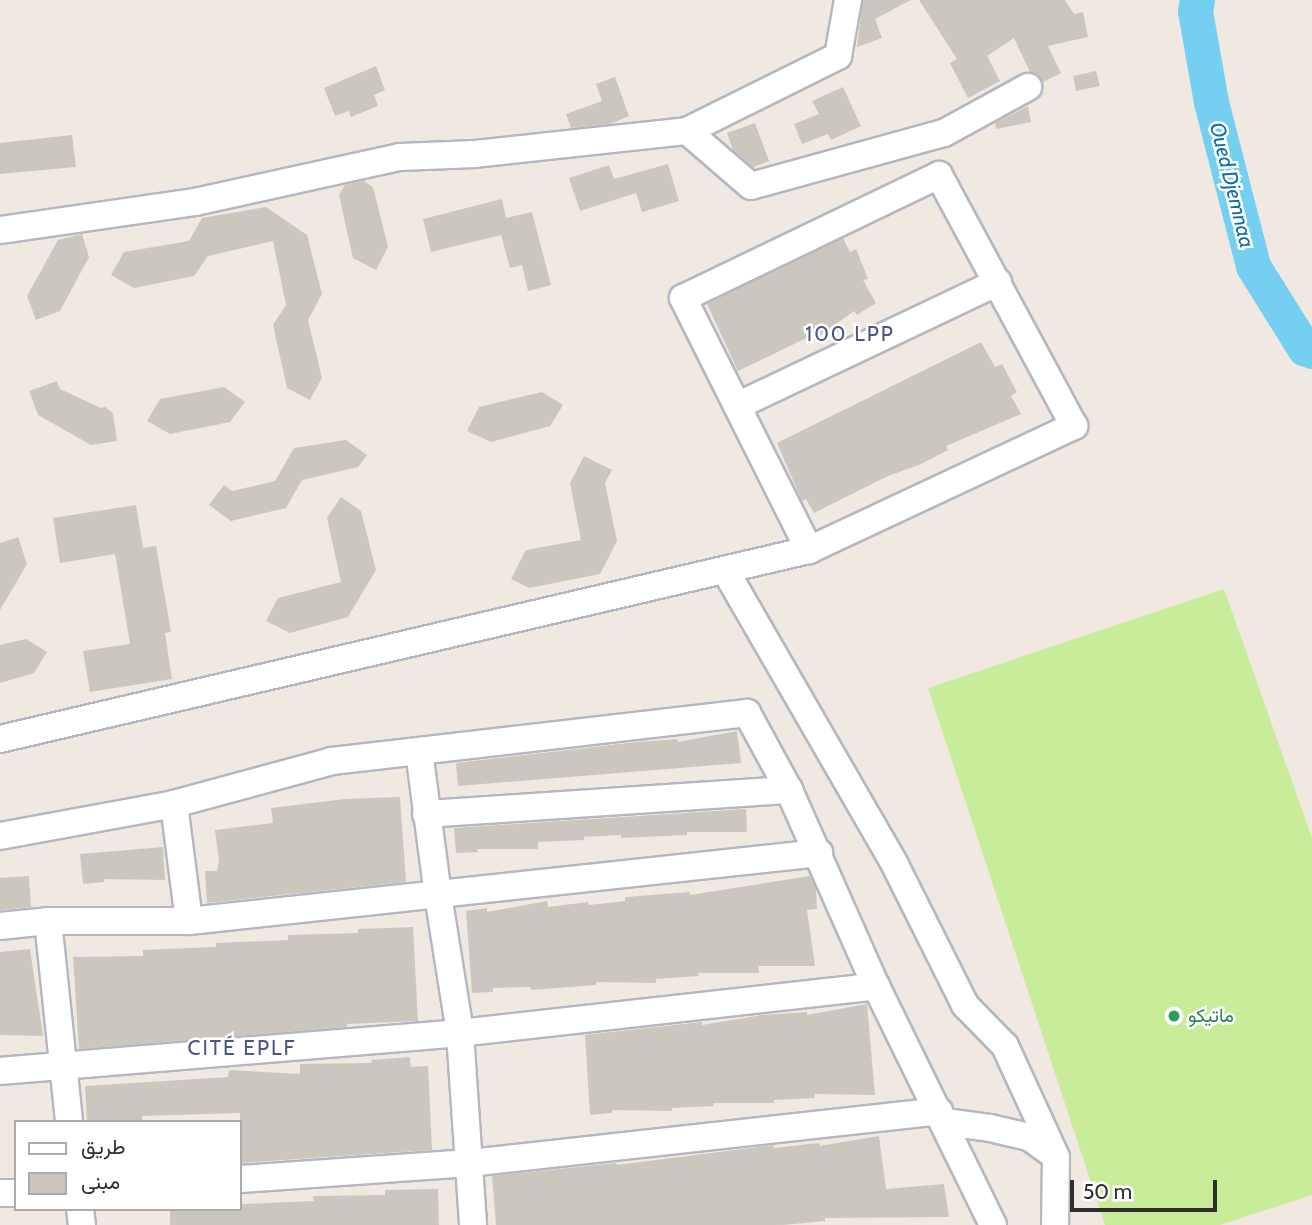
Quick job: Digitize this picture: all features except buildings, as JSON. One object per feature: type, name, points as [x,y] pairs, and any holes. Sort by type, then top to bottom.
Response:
[{"type":"street","points":[[0,230],[195,202],[400,157],[475,154],[687,131],[838,56],[848,0]]},
{"type":"street","points":[[687,131],[751,186],[944,133],[1028,87]]},
{"type":"street","points":[[0,739],[809,551],[1074,426],[939,175],[944,133]]},
{"type":"street","points":[[809,551],[683,298],[939,175]]},
{"type":"street","points":[[737,406],[998,282]]},
{"type":"street","points":[[725,570],[895,865],[965,1006],[1005,1046],[1056,1157],[1055,1225]]},
{"type":"street","points":[[0,836],[174,804],[332,761],[747,713],[789,790],[876,986],[993,1225]]},
{"type":"street","points":[[419,751],[426,814],[460,1033],[473,1225]]},
{"type":"street","points":[[426,814],[789,790]]},
{"type":"street","points":[[174,804],[188,922]]},
{"type":"street","points":[[0,926],[48,921],[188,922],[819,853]]},
{"type":"street","points":[[48,921],[69,1120]]},
{"type":"street","points":[[0,1071],[62,1068],[460,1033],[876,986]]},
{"type":"street","points":[[242,1179],[470,1163],[942,1117],[1029,1137],[1056,1157]]},
{"type":"green space","name":"ماتيكو","points":[[1224,589],[1312,838],[1312,1195],[1220,1225],[1105,1225],[928,688]]},
{"type":"waterway","name":"Oued Djemnaa","points":[[1197,0],[1195,11],[1211,102],[1253,266],[1304,348],[1312,351]]},
{"type":"place","name":"ماتيكو","points":[[1174,1016]]},
{"type":"district","name":"100 LPP","points":[[850,334]]},
{"type":"district","name":"CITÉ EPLF","points":[[242,1048]]}]
